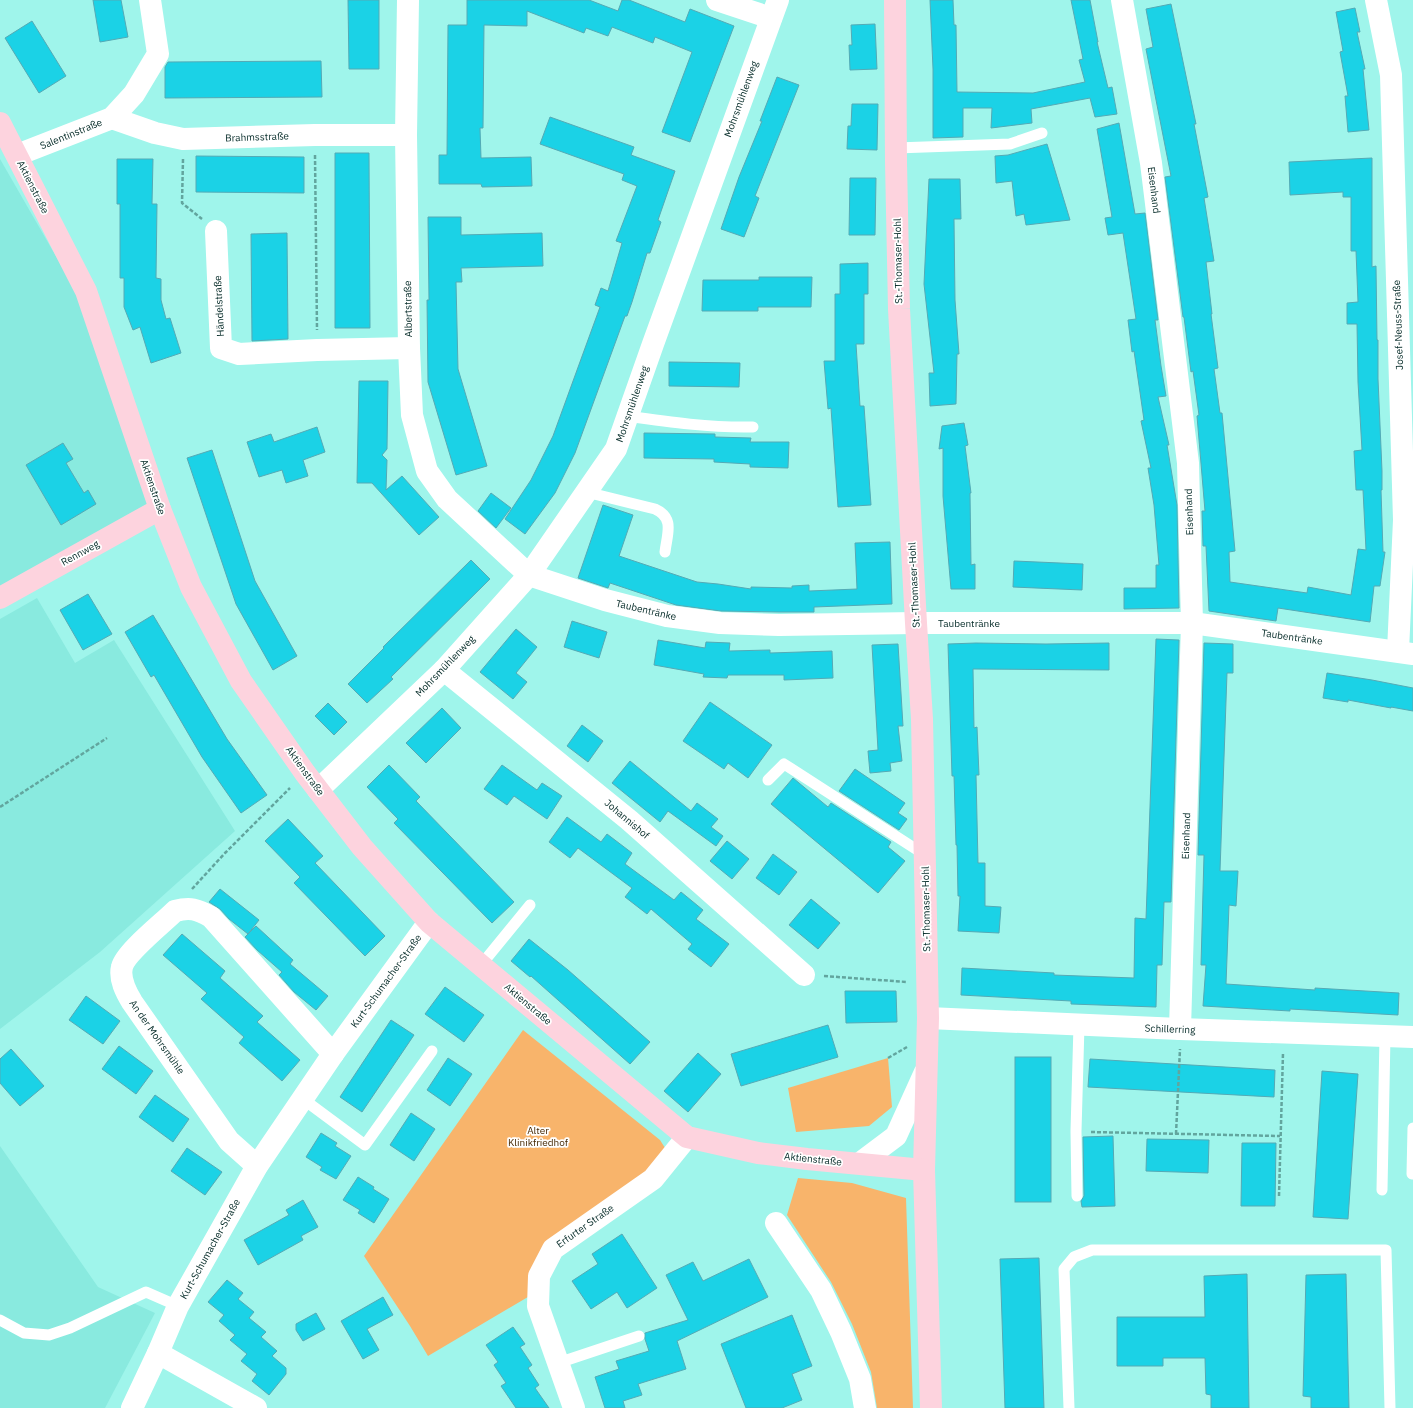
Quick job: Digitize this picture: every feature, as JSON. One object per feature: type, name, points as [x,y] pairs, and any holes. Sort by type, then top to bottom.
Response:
[{"type":"street","name":"Salentinstraße","points":[[17,155],[112,118],[134,94],[158,54],[150,0]]},
{"type":"street","name":"Albertstraße","points":[[408,0],[406,135],[409,348],[412,415],[427,471],[447,499],[529,575]]},
{"type":"street","points":[[717,0],[774,9]]},
{"type":"street","name":"St.-Thomaser-Hohl","points":[[895,0],[896,148],[900,309],[922,719],[928,1018],[925,1072],[924,1170]]},
{"type":"street","name":"Eisenhand","points":[[1122,0],[1151,163],[1188,463],[1192,623],[1180,1029]]},
{"type":"street","name":"Josef-Neuss-Straße","points":[[1376,0],[1391,75],[1404,520],[1405,653]]},
{"type":"street","name":"Mohrsmühlenweg","points":[[318,790],[444,670],[529,575],[616,448],[774,9]]},
{"type":"street","name":"Brahmsstraße","points":[[112,118],[155,133],[183,139],[315,135],[406,135]]},
{"type":"street","name":"Aktienstraße","points":[[2,132],[17,155],[86,291],[160,509],[191,587],[241,681],[305,773],[362,847],[429,922],[687,1137],[758,1153],[924,1170]]},
{"type":"street","name":"Händelstraße","points":[[216,232],[221,348],[239,354],[317,350],[409,348]]},
{"type":"street","name":"Rennweg","points":[[0,598],[160,509]]},
{"type":"street","name":"Taubentränke","points":[[529,575],[605,600],[668,616],[720,622],[779,625],[916,623],[1192,623],[1405,653]]},
{"type":"street","name":"Johannishof","points":[[444,670],[630,820],[804,975]]},
{"type":"street","points":[[175,912],[185,908],[199,910],[211,916],[333,1054]]},
{"type":"street","name":"An der Mohrsmühle","points":[[175,912],[128,956],[122,966],[121,975],[132,1002],[229,1141],[257,1166]]},
{"type":"street","name":"Kurt-Schumacher-Straße","points":[[132,1408],[178,1306],[257,1166],[333,1054],[429,922]]},
{"type":"street","name":"Schillerring","points":[[928,1018],[1413,1037]]},
{"type":"street","points":[[860,1163],[896,1136],[925,1072]]},
{"type":"street","name":"Erfurter Straße","points":[[574,1408],[538,1306],[539,1276],[553,1249],[653,1179],[687,1137]]},
{"type":"street","points":[[924,1170],[931,1408]]},
{"type":"street","points":[[776,1223],[820,1290],[841,1332],[860,1379],[865,1408]]},
{"type":"street","points":[[158,1353],[256,1408]]},
{"type":"lane","points":[[896,148],[1010,144],[1042,133]]},
{"type":"lane","points":[[628,416],[680,423],[753,427]]},
{"type":"lane","points":[[586,492],[655,509],[663,513],[669,522],[665,552]]},
{"type":"lane","points":[[768,780],[784,764],[925,855]]},
{"type":"lane","points":[[481,965],[530,905]]},
{"type":"lane","points":[[1077,1196],[1076,1131],[1079,1025]]},
{"type":"lane","points":[[1382,1190],[1385,1036]]},
{"type":"lane","points":[[303,1099],[365,1145],[432,1051]]},
{"type":"lane","points":[[1413,1128],[1413,1174]]},
{"type":"lane","points":[[1069,1408],[1064,1269],[1074,1258],[1092,1250],[1386,1250],[1390,1408]]},
{"type":"lane","points":[[0,1320],[24,1333],[49,1335],[70,1328],[146,1292],[178,1306]]},
{"type":"lane","points":[[558,1363],[639,1336]]},
{"type":"path","points":[[315,135],[317,350]]},
{"type":"path","points":[[183,139],[182,202],[216,232]]},
{"type":"path","points":[[0,807],[107,738]]},
{"type":"path","points":[[175,912],[197,883],[225,853],[305,773]]},
{"type":"path","points":[[804,975],[927,983]]},
{"type":"path","points":[[1176,1134],[1180,1029]]},
{"type":"path","points":[[1279,1196],[1283,1053],[1285,1032]]},
{"type":"path","points":[[888,1058],[911,1045]]},
{"type":"path","points":[[1076,1131],[1280,1136]]},
{"type":"shaded area","points":[[0,159],[88,312],[149,508],[0,588]]},
{"type":"shaded area","points":[[37,598],[75,663],[114,640],[235,831],[100,952],[0,1029],[0,619]]},
{"type":"shaded area","points":[[0,1146],[98,1287],[155,1313],[105,1408],[0,1408]]},
{"type":"green space","name":"Alter Klinikfriedhof","points":[[523,1030],[660,1140],[667,1151],[648,1175],[547,1245],[533,1294],[428,1356],[364,1256]]},
{"type":"green space","points":[[888,1058],[892,1107],[869,1126],[796,1132],[788,1088]]},
{"type":"green space","points":[[798,1178],[852,1183],[906,1198],[913,1408],[877,1408],[871,1372],[852,1324],[831,1282],[787,1215]]},
{"type":"building","points":[[93,0],[121,0],[128,37],[100,42]]},
{"type":"building","points":[[348,0],[379,0],[379,69],[349,69]]},
{"type":"building","points":[[467,0],[589,0],[618,11],[622,0],[629,0],[685,22],[690,9],[734,26],[690,142],[662,132],[692,52],[655,37],[653,43],[612,27],[608,36],[586,28],[584,33],[527,11],[527,26],[484,25],[483,128],[480,128],[481,158],[531,157],[532,186],[482,187],[481,184],[439,184],[439,155],[447,155],[448,25],[467,25]]},
{"type":"building","points":[[930,0],[953,0],[954,25],[956,25],[957,92],[1033,93],[1085,82],[1079,60],[1083,59],[1071,0],[1090,0],[1097,42],[1108,88],[1112,87],[1117,114],[1095,117],[1090,98],[1031,109],[1032,123],[991,128],[992,108],[963,108],[963,137],[933,138],[933,69]]},
{"type":"building","points":[[1171,4],[1196,124],[1194,124],[1208,197],[1204,198],[1214,261],[1206,262],[1218,368],[1214,369],[1220,413],[1222,413],[1235,551],[1229,552],[1230,582],[1307,593],[1308,587],[1351,595],[1358,549],[1366,550],[1363,490],[1356,490],[1354,451],[1362,450],[1358,382],[1357,324],[1347,324],[1347,303],[1358,302],[1356,251],[1351,251],[1351,197],[1343,197],[1343,192],[1290,195],[1289,162],[1372,158],[1372,267],[1376,266],[1378,379],[1382,471],[1381,490],[1383,552],[1385,552],[1380,586],[1374,586],[1370,622],[1278,608],[1276,621],[1209,611],[1206,546],[1203,546],[1202,511],[1205,511],[1197,416],[1199,415],[1183,317],[1165,177],[1171,176],[1146,49],[1153,47],[1146,9]]},
{"type":"building","points":[[1355,8],[1360,32],[1357,32],[1365,69],[1363,69],[1369,130],[1348,132],[1345,96],[1348,96],[1340,52],[1343,51],[1336,12]]},
{"type":"building","points":[[32,21],[66,76],[39,93],[5,38]]},
{"type":"building","points":[[875,24],[877,69],[850,70],[849,45],[852,45],[851,25]]},
{"type":"building","points":[[321,61],[322,97],[165,98],[165,67],[168,62]]},
{"type":"building","points":[[777,77],[799,85],[755,196],[759,198],[744,237],[721,229]]},
{"type":"building","points":[[852,104],[878,104],[877,150],[847,149],[848,126],[851,126]]},
{"type":"building","points":[[550,117],[634,147],[631,155],[675,171],[658,220],[661,222],[650,253],[647,253],[627,316],[625,316],[575,453],[555,493],[525,534],[505,519],[531,480],[553,436],[600,307],[595,305],[601,288],[608,291],[622,243],[616,241],[637,186],[622,180],[624,174],[540,144]]},
{"type":"building","points":[[1119,123],[1135,214],[1145,213],[1158,320],[1155,320],[1166,396],[1158,397],[1169,445],[1167,445],[1177,505],[1179,608],[1124,609],[1124,588],[1156,588],[1156,565],[1159,565],[1154,505],[1148,468],[1151,468],[1141,421],[1144,420],[1128,320],[1136,319],[1123,233],[1108,235],[1105,218],[1112,217],[1097,129]]},
{"type":"building","points":[[1047,144],[1070,220],[1026,225],[1024,214],[1016,216],[1012,181],[996,183],[995,156],[1008,155]]},
{"type":"building","points":[[335,153],[369,153],[370,328],[335,328]]},
{"type":"building","points":[[196,156],[304,157],[304,193],[196,192]]},
{"type":"building","points":[[117,159],[153,159],[152,204],[157,204],[156,278],[161,279],[161,300],[166,319],[170,318],[181,353],[151,363],[140,327],[133,330],[124,307],[124,278],[120,278],[120,204],[117,204]]},
{"type":"building","points":[[850,178],[876,178],[875,235],[849,235]]},
{"type":"building","points":[[929,179],[960,179],[961,219],[954,219],[955,300],[959,354],[957,354],[956,404],[930,406],[929,373],[934,373],[924,284]]},
{"type":"building","points":[[428,217],[461,217],[461,235],[542,233],[543,266],[461,268],[462,282],[456,282],[458,369],[487,466],[456,475],[428,382]]},
{"type":"building","points":[[287,233],[288,339],[252,341],[251,234]]},
{"type":"building","points":[[868,263],[868,294],[864,294],[864,344],[856,344],[860,406],[864,406],[871,505],[838,507],[831,408],[828,409],[824,361],[835,361],[835,294],[840,294],[840,264]]},
{"type":"building","points":[[759,277],[812,277],[811,307],[758,307],[758,311],[702,311],[703,280],[759,280]]},
{"type":"building","points":[[669,362],[740,363],[739,387],[669,386]]},
{"type":"building","points":[[359,381],[388,381],[387,449],[382,455],[387,460],[386,490],[402,476],[439,517],[419,535],[372,483],[357,483]]},
{"type":"building","points":[[964,423],[968,445],[965,446],[971,493],[971,565],[975,564],[975,589],[951,589],[943,496],[943,448],[939,449],[942,426]]},
{"type":"building","points":[[317,427],[325,452],[303,460],[308,476],[286,483],[282,470],[259,477],[247,442],[271,434],[274,442]]},
{"type":"building","points":[[644,433],[715,434],[715,437],[751,438],[750,442],[789,442],[788,468],[750,467],[750,464],[714,462],[714,459],[644,458]]},
{"type":"building","points":[[63,443],[73,459],[66,463],[84,493],[88,490],[96,504],[61,525],[26,465]]},
{"type":"building","points":[[212,450],[255,581],[297,656],[273,670],[236,604],[187,458]]},
{"type":"building","points":[[491,493],[511,508],[496,528],[478,511]]},
{"type":"building","points":[[603,505],[633,515],[619,556],[697,582],[751,589],[751,587],[792,588],[792,586],[809,585],[809,591],[857,589],[855,543],[890,542],[892,604],[814,607],[814,612],[721,611],[676,605],[610,583],[608,588],[578,578]]},
{"type":"building","points":[[471,560],[490,579],[391,677],[393,679],[367,703],[348,684],[384,648],[383,647]]},
{"type":"building","points":[[1014,561],[1083,564],[1082,590],[1013,587]]},
{"type":"building","points":[[88,594],[112,634],[83,650],[60,610]]},
{"type":"building","points":[[153,615],[227,739],[267,795],[241,813],[202,757],[154,675],[151,677],[125,632]]},
{"type":"building","points":[[572,621],[607,632],[599,658],[564,647]]},
{"type":"building","points":[[516,629],[537,647],[516,673],[527,682],[513,699],[480,672]]},
{"type":"building","points":[[1156,639],[1179,640],[1171,902],[1164,902],[1162,965],[1157,965],[1156,1007],[1071,1004],[1071,1001],[961,995],[962,968],[1054,973],[1054,975],[1134,978],[1135,918],[1146,919]]},
{"type":"building","points":[[658,640],[705,648],[706,642],[730,643],[729,651],[770,650],[770,653],[832,651],[833,678],[784,680],[784,675],[728,675],[727,678],[703,677],[704,674],[654,665]]},
{"type":"building","points":[[1109,643],[1109,670],[973,669],[974,728],[977,727],[979,775],[976,775],[978,863],[985,863],[985,906],[1001,907],[999,933],[958,931],[960,896],[958,896],[954,776],[952,776],[948,644]]},
{"type":"building","points":[[1204,643],[1233,644],[1233,673],[1227,673],[1220,871],[1238,871],[1236,906],[1229,905],[1226,984],[1315,990],[1315,988],[1399,993],[1398,1015],[1203,1006],[1206,965],[1201,965],[1204,855],[1198,855]]},
{"type":"building","points":[[898,644],[903,726],[898,726],[902,761],[890,763],[891,771],[870,773],[868,751],[878,750],[872,645]]},
{"type":"building","points":[[1327,673],[1413,688],[1413,711],[1348,700],[1348,702],[1323,698]]},
{"type":"building","points":[[710,702],[772,745],[748,778],[728,763],[724,769],[683,741]]},
{"type":"building","points":[[328,703],[347,722],[334,735],[315,716]]},
{"type":"building","points":[[442,708],[461,728],[426,763],[406,743]]},
{"type":"building","points":[[582,725],[603,741],[588,762],[567,746]]},
{"type":"building","points":[[630,761],[691,811],[697,803],[718,819],[711,827],[723,836],[716,846],[668,811],[660,822],[612,783]]},
{"type":"building","points":[[389,765],[420,797],[416,801],[514,902],[492,923],[394,823],[398,819],[367,787]]},
{"type":"building","points":[[502,765],[537,790],[542,783],[562,796],[547,819],[514,796],[507,805],[484,789]]},
{"type":"building","points":[[855,769],[905,803],[898,813],[907,819],[899,830],[839,791]]},
{"type":"building","points":[[793,778],[828,807],[831,803],[891,842],[888,847],[905,861],[878,893],[771,804]]},
{"type":"building","points":[[567,817],[601,842],[607,834],[632,853],[625,864],[674,900],[681,892],[703,910],[696,919],[729,944],[711,967],[688,949],[692,944],[651,909],[647,914],[625,897],[632,888],[578,848],[570,858],[549,842]]},
{"type":"building","points":[[288,819],[323,856],[315,863],[385,936],[365,956],[294,883],[300,877],[265,841]]},
{"type":"building","points":[[727,841],[749,859],[732,879],[710,861]]},
{"type":"building","points":[[773,854],[797,872],[779,895],[756,878]]},
{"type":"building","points":[[220,889],[259,920],[248,934],[229,919],[220,909],[209,902]]},
{"type":"building","points":[[811,899],[840,923],[818,949],[789,925]]},
{"type":"building","points":[[256,926],[293,960],[290,964],[328,996],[316,1010],[294,992],[279,975],[282,972],[245,937]]},
{"type":"building","points":[[182,934],[225,971],[220,978],[263,1016],[257,1022],[300,1060],[282,1081],[239,1043],[244,1037],[201,999],[207,993],[163,955]]},
{"type":"building","points":[[529,939],[568,970],[650,1042],[630,1064],[531,976],[530,977],[511,961]]},
{"type":"building","points":[[445,987],[484,1015],[464,1042],[425,1014]]},
{"type":"building","points":[[845,991],[896,991],[897,1022],[846,1023]]},
{"type":"building","points":[[86,996],[120,1021],[103,1044],[69,1020]]},
{"type":"building","points":[[391,1020],[414,1035],[362,1112],[340,1097]]},
{"type":"building","points":[[828,1025],[838,1057],[741,1086],[731,1054]]},
{"type":"building","points":[[119,1046],[153,1071],[136,1094],[102,1069]]},
{"type":"building","points":[[11,1049],[44,1086],[20,1106],[0,1083],[0,1059]]},
{"type":"building","points":[[698,1053],[721,1074],[688,1112],[664,1091]]},
{"type":"building","points":[[1015,1057],[1051,1057],[1051,1202],[1015,1202]]},
{"type":"building","points":[[448,1058],[472,1074],[450,1106],[427,1090]]},
{"type":"building","points":[[1090,1059],[1275,1070],[1274,1097],[1088,1087]]},
{"type":"building","points":[[1322,1071],[1358,1074],[1348,1219],[1313,1217]]},
{"type":"building","points":[[155,1095],[189,1119],[173,1142],[139,1117]]},
{"type":"building","points":[[411,1113],[435,1129],[414,1161],[390,1145]]},
{"type":"building","points":[[321,1133],[337,1143],[335,1146],[351,1156],[336,1179],[320,1170],[322,1167],[306,1157]]},
{"type":"building","points":[[1113,1136],[1115,1206],[1082,1207],[1081,1201],[1084,1196],[1083,1137]]},
{"type":"building","points":[[1147,1139],[1209,1140],[1208,1173],[1146,1171]]},
{"type":"building","points":[[1242,1143],[1276,1143],[1275,1206],[1241,1206]]},
{"type":"building","points":[[187,1148],[222,1172],[205,1195],[171,1171]]},
{"type":"building","points":[[358,1177],[389,1199],[374,1223],[358,1213],[360,1210],[343,1200]]},
{"type":"building","points":[[303,1200],[318,1227],[301,1236],[303,1240],[258,1265],[244,1240],[289,1215],[286,1210]]},
{"type":"building","points":[[622,1234],[657,1288],[627,1308],[617,1292],[591,1309],[572,1281],[598,1264],[592,1254]]},
{"type":"building","points":[[1039,1258],[1044,1408],[1005,1408],[1000,1259]]},
{"type":"building","points":[[749,1259],[768,1297],[677,1341],[686,1369],[638,1384],[642,1395],[623,1401],[625,1408],[605,1408],[595,1377],[619,1369],[616,1361],[649,1351],[645,1339],[645,1333],[688,1320],[666,1275],[693,1262],[703,1281]]},
{"type":"building","points":[[1247,1274],[1249,1408],[1211,1408],[1211,1395],[1206,1394],[1205,1358],[1163,1358],[1163,1366],[1117,1366],[1117,1317],[1205,1317],[1204,1276]]},
{"type":"building","points":[[1346,1274],[1349,1408],[1311,1408],[1311,1397],[1303,1396],[1306,1275]]},
{"type":"building","points":[[227,1280],[243,1293],[238,1299],[254,1312],[249,1318],[266,1332],[261,1337],[277,1351],[272,1356],[286,1368],[286,1374],[269,1395],[252,1381],[257,1374],[241,1361],[247,1354],[230,1340],[235,1335],[219,1321],[224,1315],[208,1302]]},
{"type":"building","points":[[383,1297],[393,1315],[367,1329],[379,1350],[363,1359],[341,1321]]},
{"type":"building","points":[[316,1313],[325,1329],[303,1341],[296,1330],[296,1324]]},
{"type":"building","points":[[792,1315],[812,1366],[792,1374],[802,1400],[782,1408],[746,1408],[721,1344]]},
{"type":"building","points":[[513,1327],[525,1344],[520,1347],[532,1365],[528,1368],[539,1385],[535,1388],[549,1408],[516,1408],[501,1386],[506,1383],[494,1365],[498,1362],[486,1345]]}]
